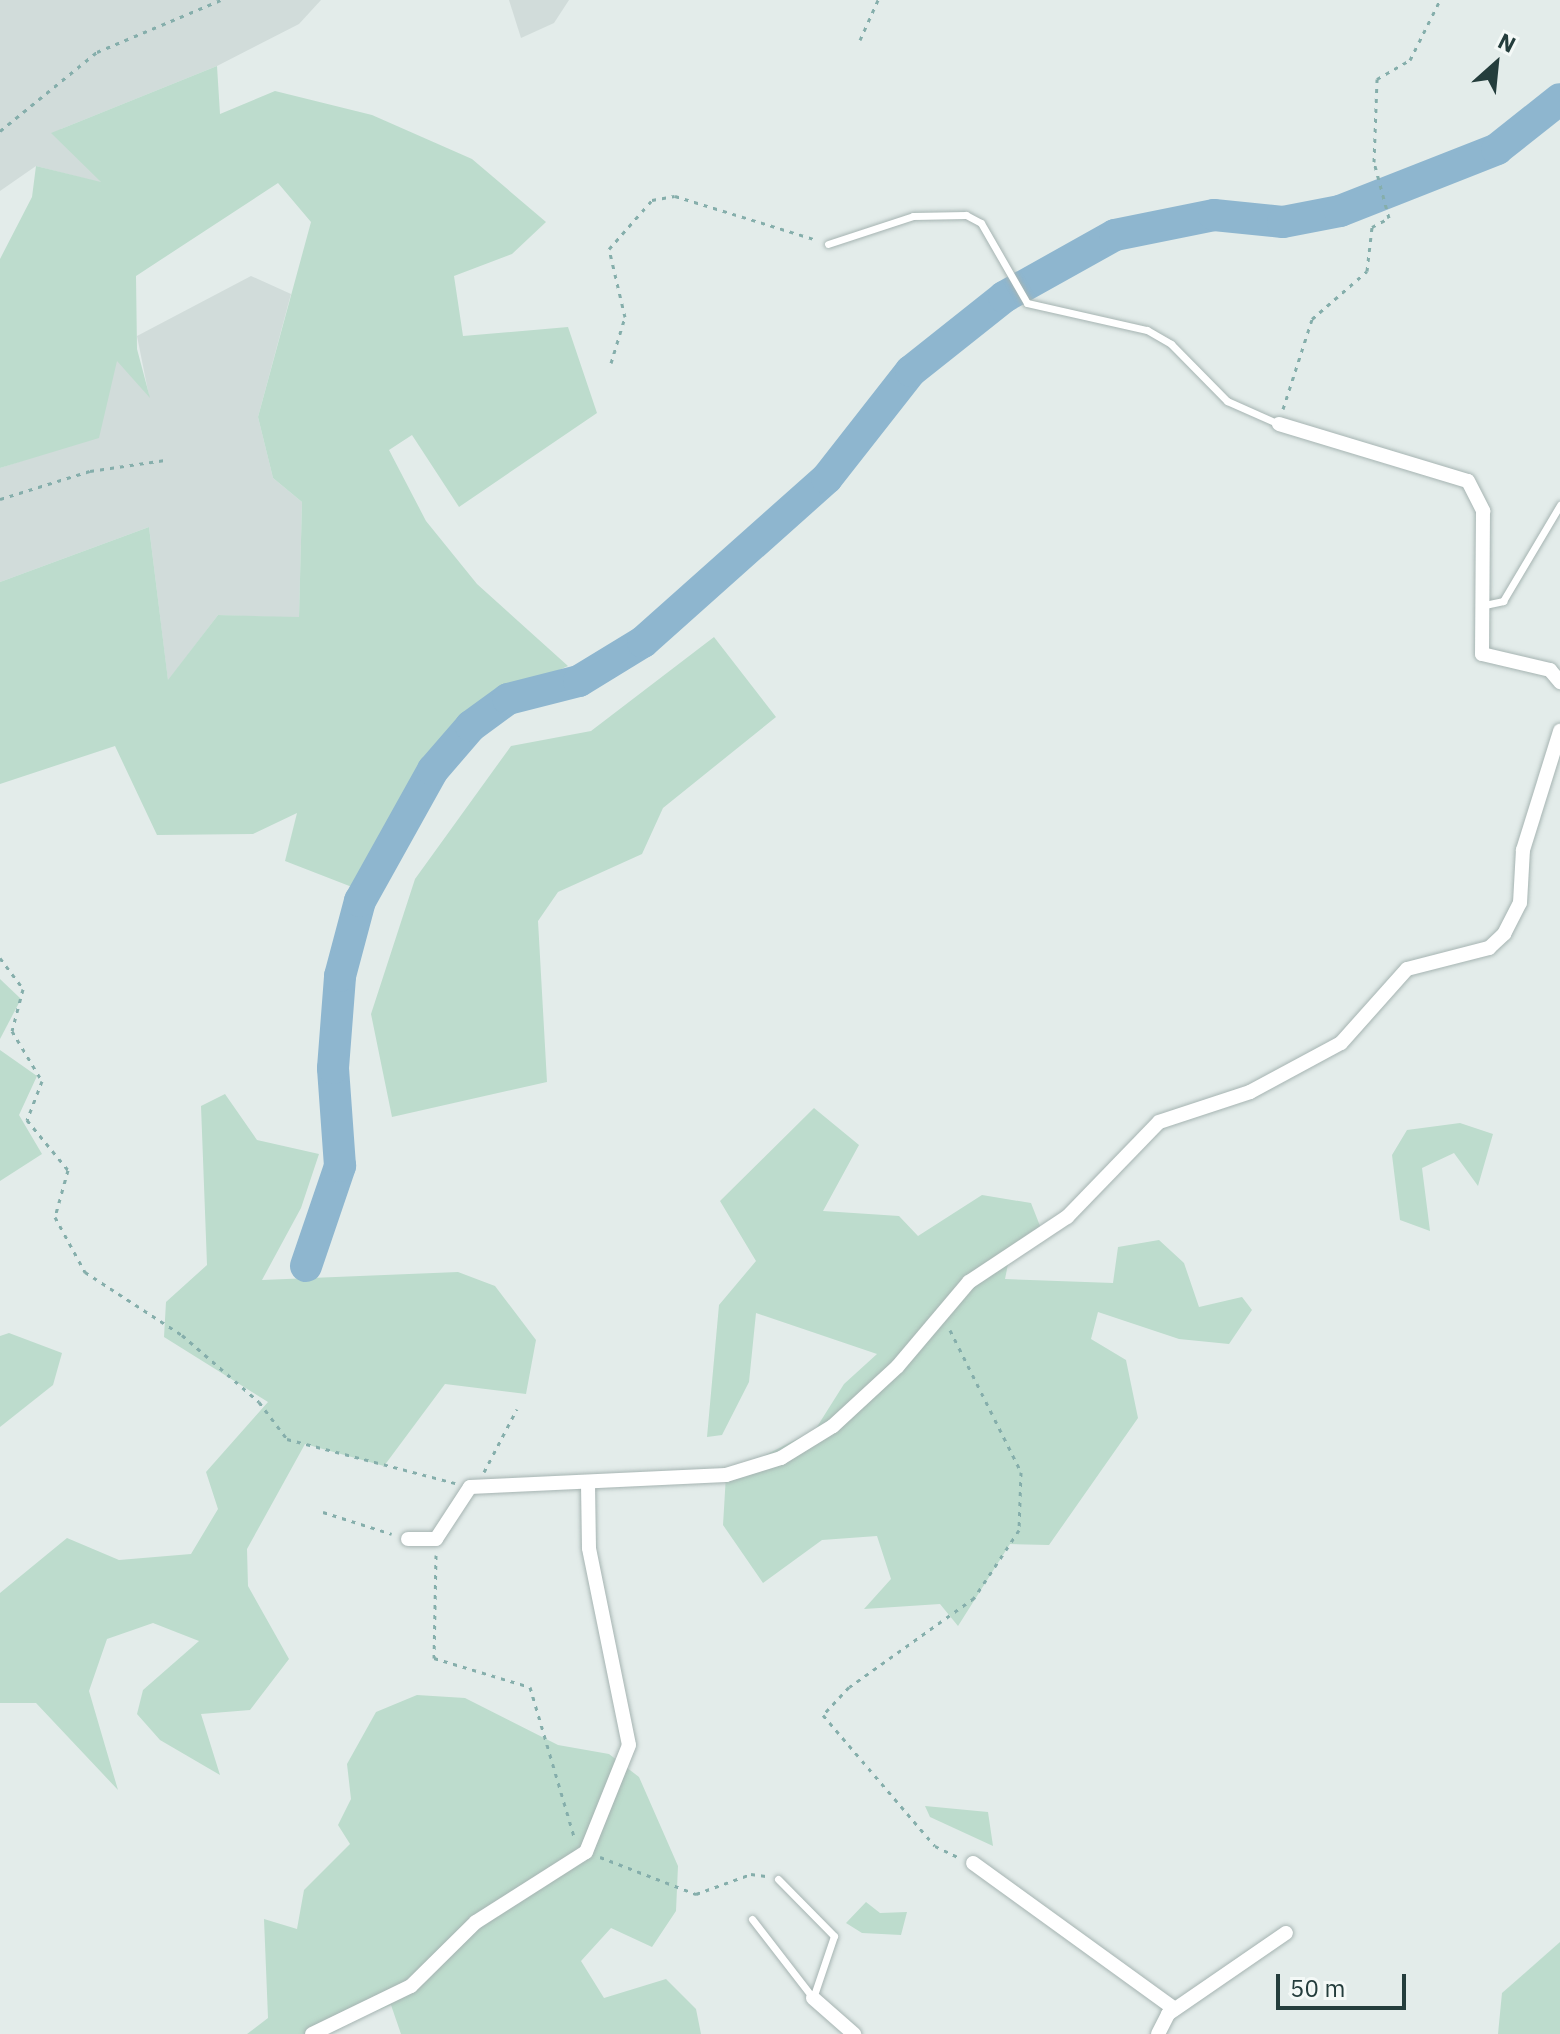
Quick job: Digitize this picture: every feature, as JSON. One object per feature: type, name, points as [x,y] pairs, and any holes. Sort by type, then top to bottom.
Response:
[{"type":"street","points":[[1279,424],[1468,481],[1483,511],[1478,607],[1482,654],[1550,670],[1560,682]]},
{"type":"street","points":[[408,1539],[436,1539],[470,1487],[588,1485],[726,1475],[781,1458],[833,1426],[943,1315],[969,1282],[1067,1217],[1159,1122],[1250,1092],[1341,1043],[1407,969],[1496,941],[1520,903],[1523,850],[1560,731]]},
{"type":"street","points":[[312,2034],[411,1986],[476,1922],[586,1852],[629,1745],[589,1548],[588,1485]]},
{"type":"street","points":[[973,1863],[1175,2009]]},
{"type":"street","points":[[1158,2034],[1175,2009],[1286,1933]]},
{"type":"street","points":[[813,1998],[854,2034]]},
{"type":"lane","points":[[828,244],[943,211],[981,223],[996,259],[1027,303],[1147,330],[1171,344],[1227,401],[1279,424]]},
{"type":"lane","points":[[1478,607],[1503,601],[1560,505]]},
{"type":"lane","points":[[778,1879],[834,1936],[813,1998]]},
{"type":"lane","points":[[752,1919],[813,1998]]},
{"type":"path","points":[[0,131],[97,52],[221,0]]},
{"type":"path","points":[[860,40],[878,0]]},
{"type":"path","points":[[1279,424],[1312,319],[1367,271],[1372,227],[1389,218],[1374,162],[1377,79],[1410,60],[1440,0]]},
{"type":"path","points":[[611,363],[625,317],[609,249],[652,200],[675,196],[828,244]]},
{"type":"path","points":[[0,499],[90,471],[165,460]]},
{"type":"path","points":[[0,958],[23,989],[12,1031],[42,1081],[27,1120],[68,1170],[55,1217],[85,1272],[182,1335],[259,1402],[287,1439],[470,1487],[517,1409]]},
{"type":"path","points":[[943,1315],[1021,1472],[1019,1530],[974,1598],[849,1687],[823,1715],[935,1846],[973,1863]]},
{"type":"path","points":[[323,1512],[408,1539]]},
{"type":"path","points":[[436,1539],[434,1658],[530,1687],[567,1830],[586,1852],[696,1894],[751,1874],[778,1879]]},
{"type":"shaded area","points":[[0,0],[321,0],[299,24],[217,66],[61,129],[102,183],[36,166],[0,191]]},
{"type":"shaded area","points":[[509,0],[569,0],[554,23],[521,38]]},
{"type":"shaded area","points":[[251,276],[291,294],[258,417],[273,478],[302,502],[299,618],[218,615],[168,681],[149,527],[0,582],[0,468],[46,453],[117,360],[149,396],[137,336]]},
{"type":"green space","points":[[217,66],[220,114],[275,91],[372,115],[472,159],[546,222],[512,254],[454,276],[463,336],[568,327],[597,413],[459,507],[412,435],[389,450],[426,521],[477,584],[568,666],[474,708],[352,887],[285,861],[297,813],[253,834],[157,835],[115,746],[0,784],[0,582],[149,527],[168,680],[218,615],[299,617],[302,502],[273,478],[258,417],[311,222],[278,183],[136,276],[137,349],[150,398],[117,361],[99,438],[0,468],[0,259],[32,197],[36,166],[101,182],[51,133]]},
{"type":"green space","points":[[714,637],[776,717],[663,808],[642,854],[558,892],[538,921],[547,1082],[392,1117],[371,1014],[415,879],[511,746],[591,731]]},
{"type":"green space","points":[[0,979],[21,999],[0,1039]]},
{"type":"green space","points":[[0,1050],[37,1076],[19,1115],[42,1154],[0,1181]]},
{"type":"green space","points":[[225,1094],[257,1140],[319,1154],[301,1208],[262,1280],[458,1272],[495,1286],[536,1340],[526,1394],[445,1384],[384,1466],[305,1444],[247,1549],[248,1586],[289,1659],[250,1710],[201,1714],[220,1775],[160,1740],[137,1714],[143,1690],[199,1641],[153,1623],[107,1639],[89,1691],[118,1790],[36,1703],[0,1703],[0,1593],[67,1538],[119,1560],[191,1554],[218,1509],[206,1472],[268,1402],[164,1337],[166,1302],[207,1265],[201,1106]]},
{"type":"green space","points":[[814,1108],[859,1145],[823,1211],[899,1216],[918,1236],[982,1195],[1031,1203],[1042,1231],[1011,1249],[1005,1279],[1113,1283],[1118,1247],[1159,1240],[1184,1263],[1199,1307],[1242,1297],[1252,1310],[1229,1344],[1179,1339],[1098,1312],[1091,1339],[1126,1360],[1138,1418],[1049,1545],[1010,1544],[958,1626],[940,1604],[864,1609],[891,1579],[877,1536],[822,1540],[763,1583],[723,1525],[726,1475],[815,1430],[844,1384],[877,1354],[756,1313],[749,1382],[722,1435],[707,1437],[719,1305],[756,1261],[720,1201]]},
{"type":"green space","points":[[1460,1123],[1493,1134],[1478,1186],[1454,1153],[1422,1168],[1430,1231],[1400,1220],[1392,1155],[1407,1130]]},
{"type":"green space","points":[[9,1333],[62,1353],[53,1385],[0,1427],[0,1336]]},
{"type":"green space","points":[[417,1695],[465,1698],[558,1745],[609,1754],[639,1777],[678,1866],[676,1911],[652,1947],[611,1928],[581,1961],[604,1998],[666,1979],[696,2009],[701,2034],[401,2034],[391,2005],[318,2034],[247,2034],[268,2018],[264,1919],[297,1929],[304,1890],[350,1844],[338,1825],[351,1799],[347,1764],[376,1712]]},
{"type":"green space","points":[[925,1806],[988,1812],[993,1846],[930,1817]]},
{"type":"green space","points":[[866,1902],[880,1913],[907,1912],[901,1935],[862,1933],[846,1923]]},
{"type":"green space","points":[[1560,1942],[1560,2034],[1498,2034],[1502,1993]]},
{"type":"waterway","points":[[306,1266],[340,1166],[333,1068],[340,976],[360,901],[433,770],[471,726],[508,699],[579,681],[643,642],[827,478],[911,371],[1004,297],[1115,235],[1214,215],[1283,222],[1340,211],[1497,149],[1560,99]]}]
